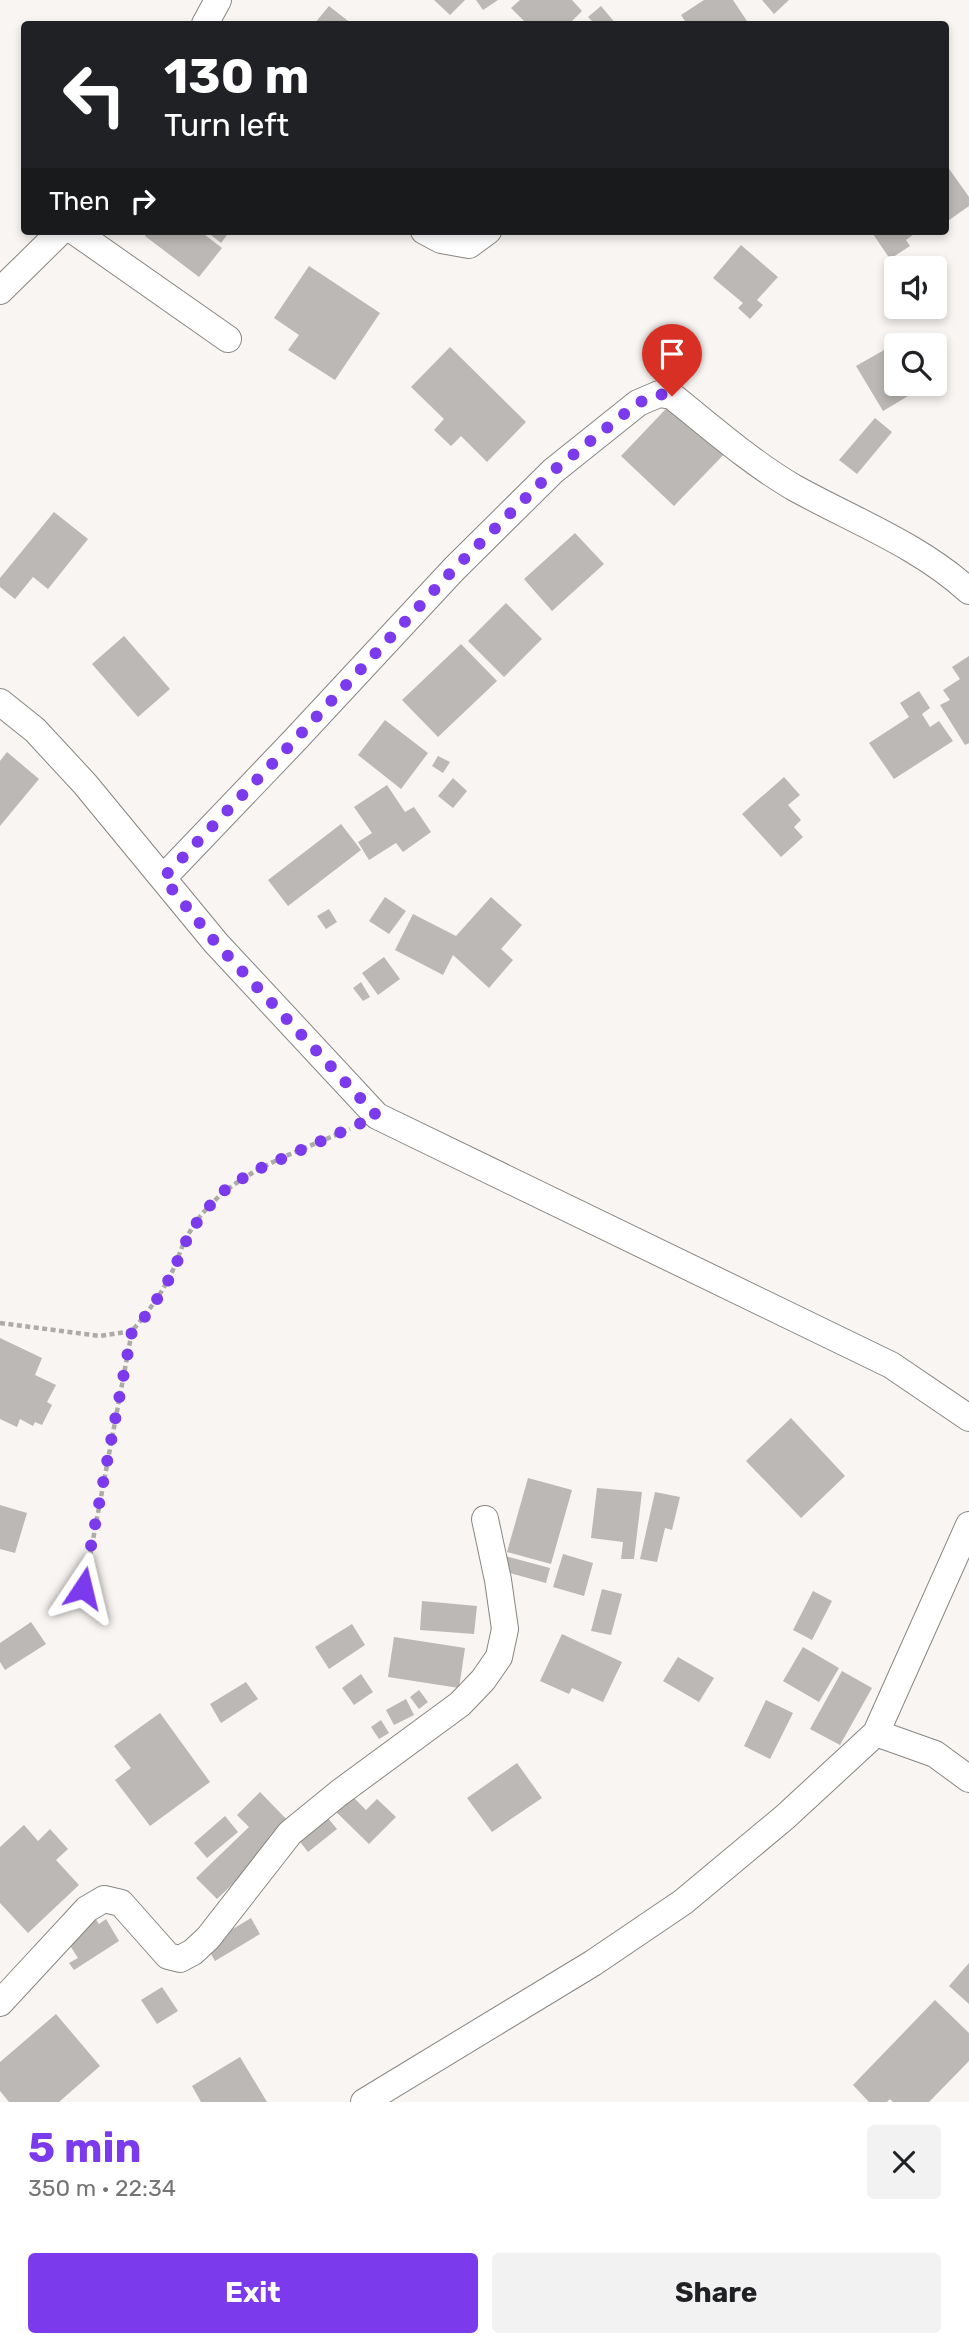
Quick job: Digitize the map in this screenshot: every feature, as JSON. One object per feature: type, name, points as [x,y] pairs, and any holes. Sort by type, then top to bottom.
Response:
[{"type":"street","points":[[207,21],[218,0]]},
{"type":"street","points":[[0,291],[57,235]]},
{"type":"street","points":[[80,235],[228,339]]},
{"type":"street","points":[[432,235],[441,240],[469,245],[483,235]]},
{"type":"street","points":[[163,878],[454,569],[553,471],[638,403],[659,394],[672,396],[744,453],[792,486],[923,556],[969,592]]},
{"type":"street","points":[[0,702],[35,730],[85,785],[216,943],[377,1116],[891,1365],[965,1408]]},
{"type":"street","points":[[0,2003],[87,1909],[104,1899],[121,1903],[168,1956],[180,1959],[193,1952],[208,1938],[290,1833],[339,1793],[460,1704],[483,1680],[499,1657],[505,1629],[485,1519]]},
{"type":"street","points":[[363,2102],[593,1963],[683,1902],[785,1817],[876,1732],[969,1525]]},
{"type":"street","points":[[876,1732],[935,1754],[969,1779]]},
{"type":"path","points":[[83,1588],[132,1331],[150,1311],[171,1276],[191,1230],[219,1194],[252,1172],[377,1116]]},
{"type":"path","points":[[0,1323],[100,1336],[132,1331]]},
{"type":"building","points":[[434,0],[465,0],[450,15]]},
{"type":"building","points":[[476,0],[498,0],[483,10]]},
{"type":"building","points":[[520,0],[572,0],[582,11],[572,21],[524,21],[511,8]]},
{"type":"building","points":[[704,0],[733,0],[747,21],[685,21],[681,15]]},
{"type":"building","points":[[762,0],[789,0],[774,14]]},
{"type":"building","points":[[329,6],[348,21],[317,21]]},
{"type":"building","points":[[601,6],[614,21],[592,21],[588,17]]},
{"type":"building","points":[[949,169],[969,197],[969,206],[949,220]]},
{"type":"building","points":[[205,235],[222,248],[199,277],[145,236]]},
{"type":"building","points":[[211,235],[227,235],[221,243]]},
{"type":"building","points":[[874,235],[913,235],[906,240],[910,246],[895,256],[888,256]]},
{"type":"building","points":[[741,245],[778,277],[757,300],[763,305],[750,319],[738,308],[743,303],[713,278]]},
{"type":"building","points":[[309,266],[380,313],[335,380],[288,350],[299,335],[274,318]]},
{"type":"building","points":[[450,347],[526,422],[487,462],[461,436],[451,446],[434,430],[444,419],[411,387]]},
{"type":"building","points":[[884,350],[884,396],[908,396],[883,411],[856,366]]},
{"type":"building","points":[[682,392],[735,443],[674,506],[621,456]]},
{"type":"building","points":[[875,418],[892,432],[857,474],[839,460]]},
{"type":"building","points":[[54,512],[88,539],[48,589],[33,577],[15,599],[0,587],[0,578]]},
{"type":"building","points":[[575,533],[604,564],[552,611],[524,579]]},
{"type":"building","points":[[506,603],[542,639],[504,677],[468,641]]},
{"type":"building","points":[[124,636],[170,689],[138,717],[92,664]]},
{"type":"building","points":[[461,644],[497,681],[438,737],[402,700]]},
{"type":"building","points":[[969,656],[969,743],[965,745],[940,705],[950,700],[943,690],[960,679],[952,667]]},
{"type":"building","points":[[919,691],[930,708],[922,714],[930,727],[939,721],[953,741],[894,779],[869,743],[909,717],[900,703]]},
{"type":"building","points":[[385,720],[428,753],[401,789],[358,755]]},
{"type":"building","points":[[7,752],[39,779],[0,826],[0,761]]},
{"type":"building","points":[[438,756],[450,762],[443,773],[432,766]]},
{"type":"building","points":[[784,777],[800,795],[788,805],[801,820],[794,827],[803,837],[781,857],[742,814]]},
{"type":"building","points":[[453,778],[467,791],[453,808],[438,796]]},
{"type":"building","points":[[387,785],[405,812],[414,807],[431,832],[403,852],[396,843],[369,860],[358,842],[372,833],[354,807]]},
{"type":"building","points":[[341,824],[361,850],[288,906],[268,880]]},
{"type":"building","points":[[385,897],[406,911],[389,934],[369,921]]},
{"type":"building","points":[[491,897],[522,925],[501,949],[513,960],[489,988],[453,955],[443,975],[395,950],[413,914],[456,936]]},
{"type":"building","points":[[329,909],[337,922],[326,929],[317,916]]},
{"type":"building","points":[[384,957],[400,979],[378,995],[362,973]]},
{"type":"building","points":[[361,982],[370,997],[363,1001],[353,988]]},
{"type":"building","points":[[0,1338],[42,1358],[35,1375],[56,1385],[47,1402],[52,1405],[42,1425],[35,1422],[33,1426],[20,1419],[17,1427],[0,1419]]},
{"type":"building","points":[[791,1418],[845,1476],[801,1518],[746,1461]]},
{"type":"building","points":[[528,1478],[572,1490],[551,1564],[507,1552]]},
{"type":"building","points":[[597,1488],[642,1492],[634,1559],[621,1559],[623,1542],[591,1538]]},
{"type":"building","points":[[655,1492],[680,1497],[672,1530],[665,1528],[657,1562],[640,1559]]},
{"type":"building","points":[[0,1505],[27,1513],[15,1553],[0,1549]]},
{"type":"building","points":[[563,1554],[593,1563],[584,1596],[553,1587]]},
{"type":"building","points":[[502,1555],[550,1568],[546,1583],[499,1570]]},
{"type":"building","points":[[602,1589],[622,1594],[611,1635],[591,1631]]},
{"type":"building","points":[[813,1591],[832,1601],[812,1640],[793,1630]]},
{"type":"building","points":[[422,1601],[477,1606],[474,1634],[420,1630]]},
{"type":"building","points":[[31,1622],[46,1644],[5,1670],[0,1662],[0,1643]]},
{"type":"building","points":[[352,1624],[365,1645],[329,1669],[315,1647]]},
{"type":"building","points":[[562,1634],[622,1662],[603,1702],[572,1688],[569,1694],[540,1681]]},
{"type":"building","points":[[394,1637],[465,1648],[459,1688],[388,1677]]},
{"type":"building","points":[[803,1647],[839,1668],[819,1702],[783,1681]]},
{"type":"building","points":[[678,1657],[714,1678],[699,1702],[663,1681]]},
{"type":"building","points":[[842,1671],[872,1688],[840,1745],[810,1729]]},
{"type":"building","points":[[361,1674],[373,1692],[354,1705],[342,1688]]},
{"type":"building","points":[[246,1682],[258,1699],[221,1723],[210,1704]]},
{"type":"building","points":[[419,1690],[428,1702],[419,1709],[410,1697]]},
{"type":"building","points":[[406,1699],[414,1715],[394,1725],[386,1710]]},
{"type":"building","points":[[766,1700],[793,1713],[770,1759],[744,1746]]},
{"type":"building","points":[[160,1713],[210,1782],[150,1826],[115,1780],[131,1768],[114,1746]]},
{"type":"building","points":[[381,1720],[389,1733],[379,1739],[371,1727]]},
{"type":"building","points":[[517,1763],[542,1798],[492,1832],[467,1798]]},
{"type":"building","points":[[344,1788],[366,1810],[377,1799],[396,1817],[369,1844],[328,1804]]},
{"type":"building","points":[[260,1792],[293,1826],[217,1899],[196,1878],[249,1827],[237,1815]]},
{"type":"building","points":[[322,1811],[337,1829],[308,1852],[294,1834]]},
{"type":"building","points":[[225,1816],[238,1832],[207,1858],[194,1843]]},
{"type":"building","points":[[24,1825],[38,1841],[50,1829],[68,1849],[56,1860],[79,1885],[28,1933],[0,1903],[0,1847]]},
{"type":"building","points":[[95,1918],[99,1924],[106,1919],[119,1941],[74,1970],[69,1963],[78,1958],[69,1944]]},
{"type":"building","points":[[251,1918],[260,1934],[215,1961],[206,1945]]},
{"type":"building","points":[[969,1963],[969,2004],[949,1986]]},
{"type":"building","points":[[162,1987],[178,2011],[157,2024],[141,2000]]},
{"type":"building","points":[[935,2000],[969,2033],[969,2061],[929,2102],[893,2102],[890,2099],[887,2102],[869,2102],[853,2085]]},
{"type":"building","points":[[56,2014],[100,2066],[59,2102],[9,2102],[0,2091],[0,2062]]},
{"type":"building","points":[[240,2057],[267,2102],[201,2102],[192,2086]]},
{"type":"route","points":[[83,1588],[132,1331],[150,1311],[171,1276],[191,1230],[219,1194],[252,1172],[377,1116],[216,943],[163,878],[454,569],[553,471],[638,403],[659,394],[672,396]]}]
